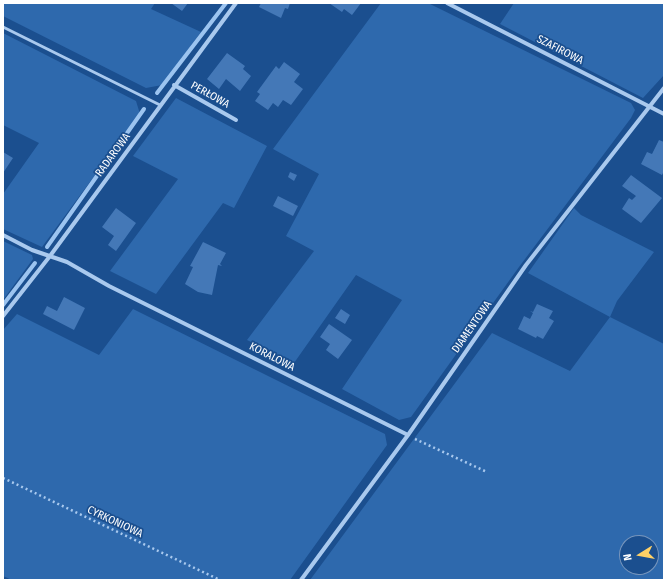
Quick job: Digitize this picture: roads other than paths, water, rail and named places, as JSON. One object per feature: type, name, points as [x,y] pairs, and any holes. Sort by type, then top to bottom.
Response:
[{"type":"street","name":"RADAROWA","points":[[3,316],[50,256],[174,85],[236,3]]},
{"type":"street","name":"SZAFIROWA","points":[[447,3],[629,96],[649,108],[664,114]]},
{"type":"street","name":"PERŁOWA","points":[[174,85],[236,120]]},
{"type":"street","name":"DIAMENTOWA","points":[[301,580],[408,435],[526,265],[664,88]]},
{"type":"street","name":"KORALOWA","points":[[3,236],[67,262],[109,286],[408,435]]},
{"type":"lane","points":[[3,27],[160,105]]},
{"type":"waterway","points":[[157,93],[226,3]]},
{"type":"waterway","points":[[47,247],[144,109]]},
{"type":"waterway","points":[[3,305],[35,263]]}]
